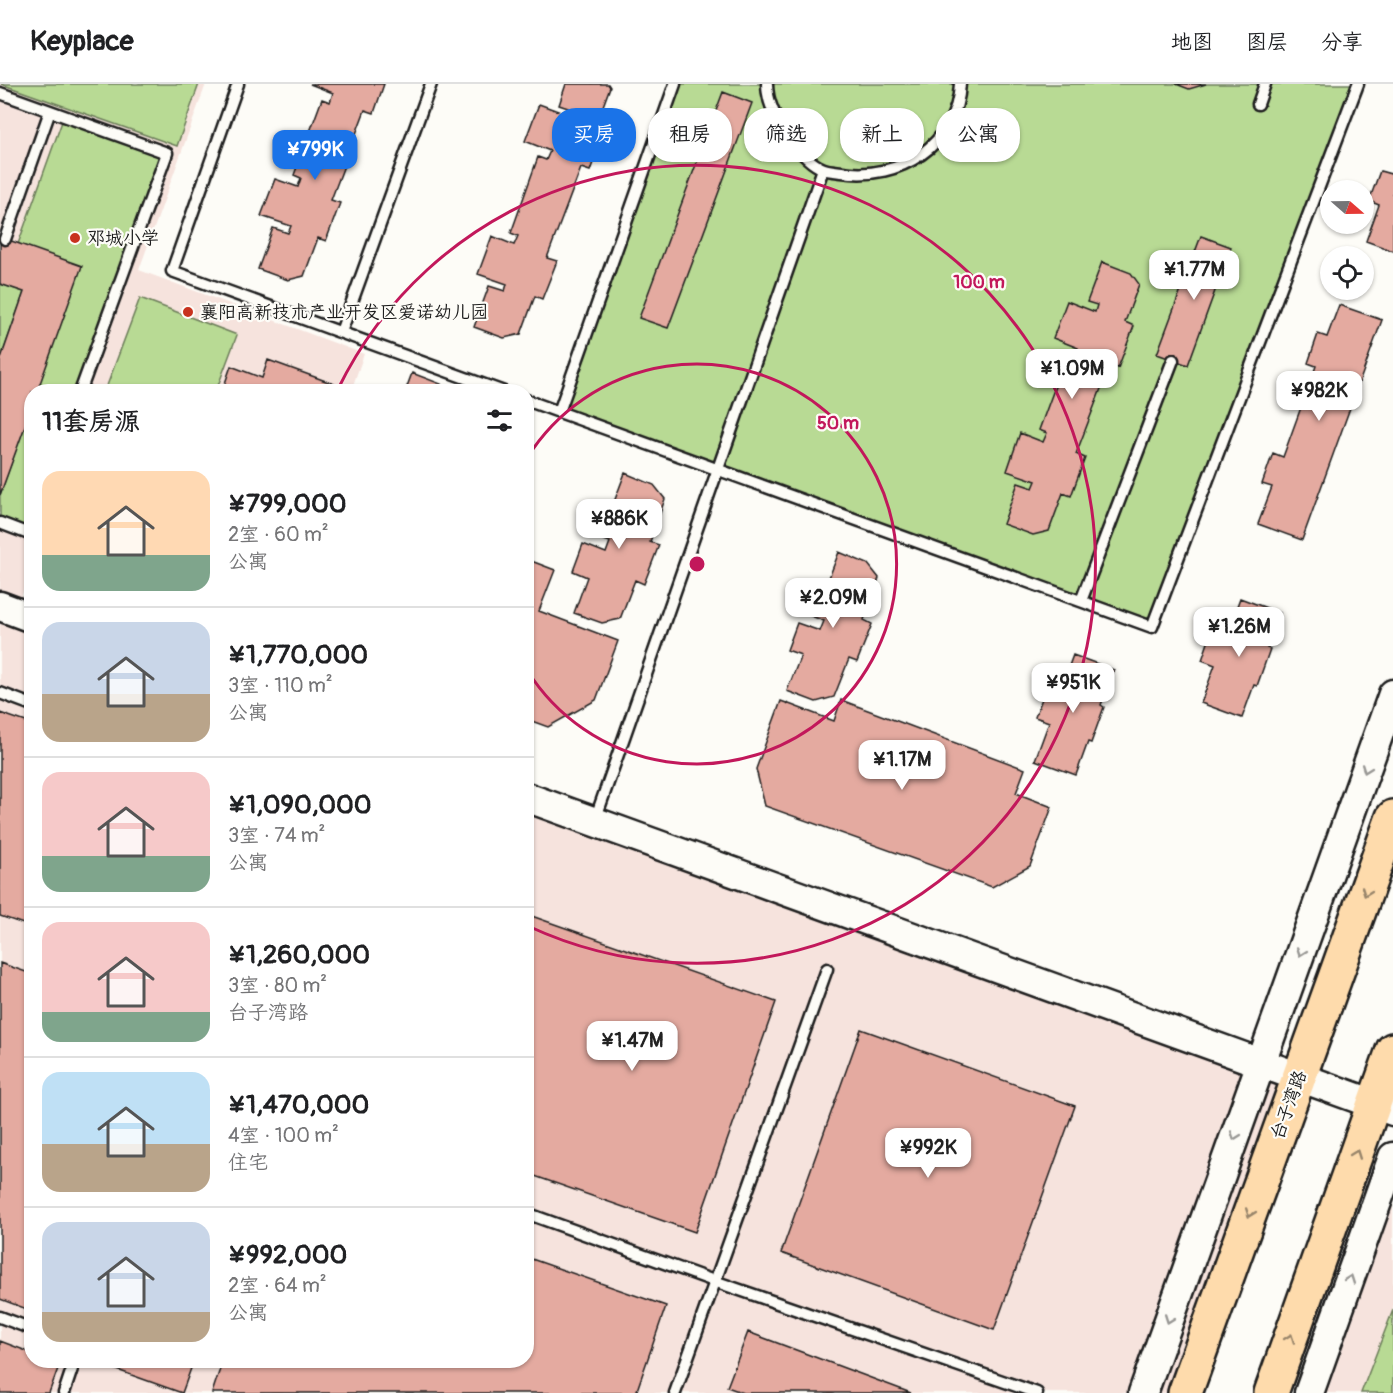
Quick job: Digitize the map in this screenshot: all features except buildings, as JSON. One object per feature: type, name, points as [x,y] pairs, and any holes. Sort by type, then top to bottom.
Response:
[{"type":"main road","name":"台子湾路","points":[[1185,1393],[1393,817]]},
{"type":"main road","points":[[1270,1393],[1383,1108],[1393,1050]]},
{"type":"street","points":[[0,606],[24,615]]},
{"type":"street","points":[[1143,1393],[1393,694]]},
{"type":"street","points":[[534,800],[1383,1108]]},
{"type":"street","points":[[1309,1393],[1393,1157]]},
{"type":"lane","points":[[238,84],[172,271],[482,384]]},
{"type":"lane","points":[[341,332],[431,84]]},
{"type":"lane","points":[[559,412],[675,84]]},
{"type":"lane","points":[[767,84],[777,122],[797,149],[823,169],[855,174],[885,172],[913,161],[936,142],[952,116],[960,84]]},
{"type":"lane","points":[[1258,104],[1265,84]]},
{"type":"lane","points":[[534,403],[1152,627],[1358,84]]},
{"type":"lane","points":[[0,93],[167,153],[84,384]]},
{"type":"lane","points":[[5,239],[50,111]]},
{"type":"lane","points":[[594,822],[823,169]]},
{"type":"lane","points":[[1081,602],[1173,360]]},
{"type":"lane","points":[[0,523],[24,532]]},
{"type":"lane","points":[[0,693],[24,702]]},
{"type":"lane","points":[[675,1393],[827,969]]},
{"type":"lane","points":[[534,1216],[1037,1393]]},
{"type":"lane","points":[[0,1317],[24,1326]]},
{"type":"lane","points":[[64,1393],[72,1368]]},
{"type":"shaded area","points":[[0,84],[206,84],[139,270],[364,354],[353,384],[24,384],[24,589],[16,612],[24,615],[24,1368],[534,1368],[534,800],[1299,1077],[1187,1393],[0,1393]]},
{"type":"shaded area","points":[[1393,1157],[1393,1393],[1309,1393]]},
{"type":"green space","points":[[1,84],[199,84],[177,146]]},
{"type":"green space","points":[[675,84],[1358,84],[1152,627],[559,412],[648,160],[732,162],[732,108],[667,108]]},
{"type":"green space","points":[[64,116],[167,153],[83,384],[36,384],[18,244]]},
{"type":"green space","points":[[0,284],[24,292],[0,361]]},
{"type":"green space","points":[[140,298],[237,335],[219,384],[108,384]]},
{"type":"green space","points":[[24,427],[24,532],[0,523],[0,495]]},
{"type":"green space","points":[[1393,1310],[1393,1393],[1361,1393]]},
{"type":"place","name":"邓城小学","points":[[75,238]]},
{"type":"place","name":"襄阳高新技术产业开发区爱诺幼儿园","points":[[188,312]]}]
